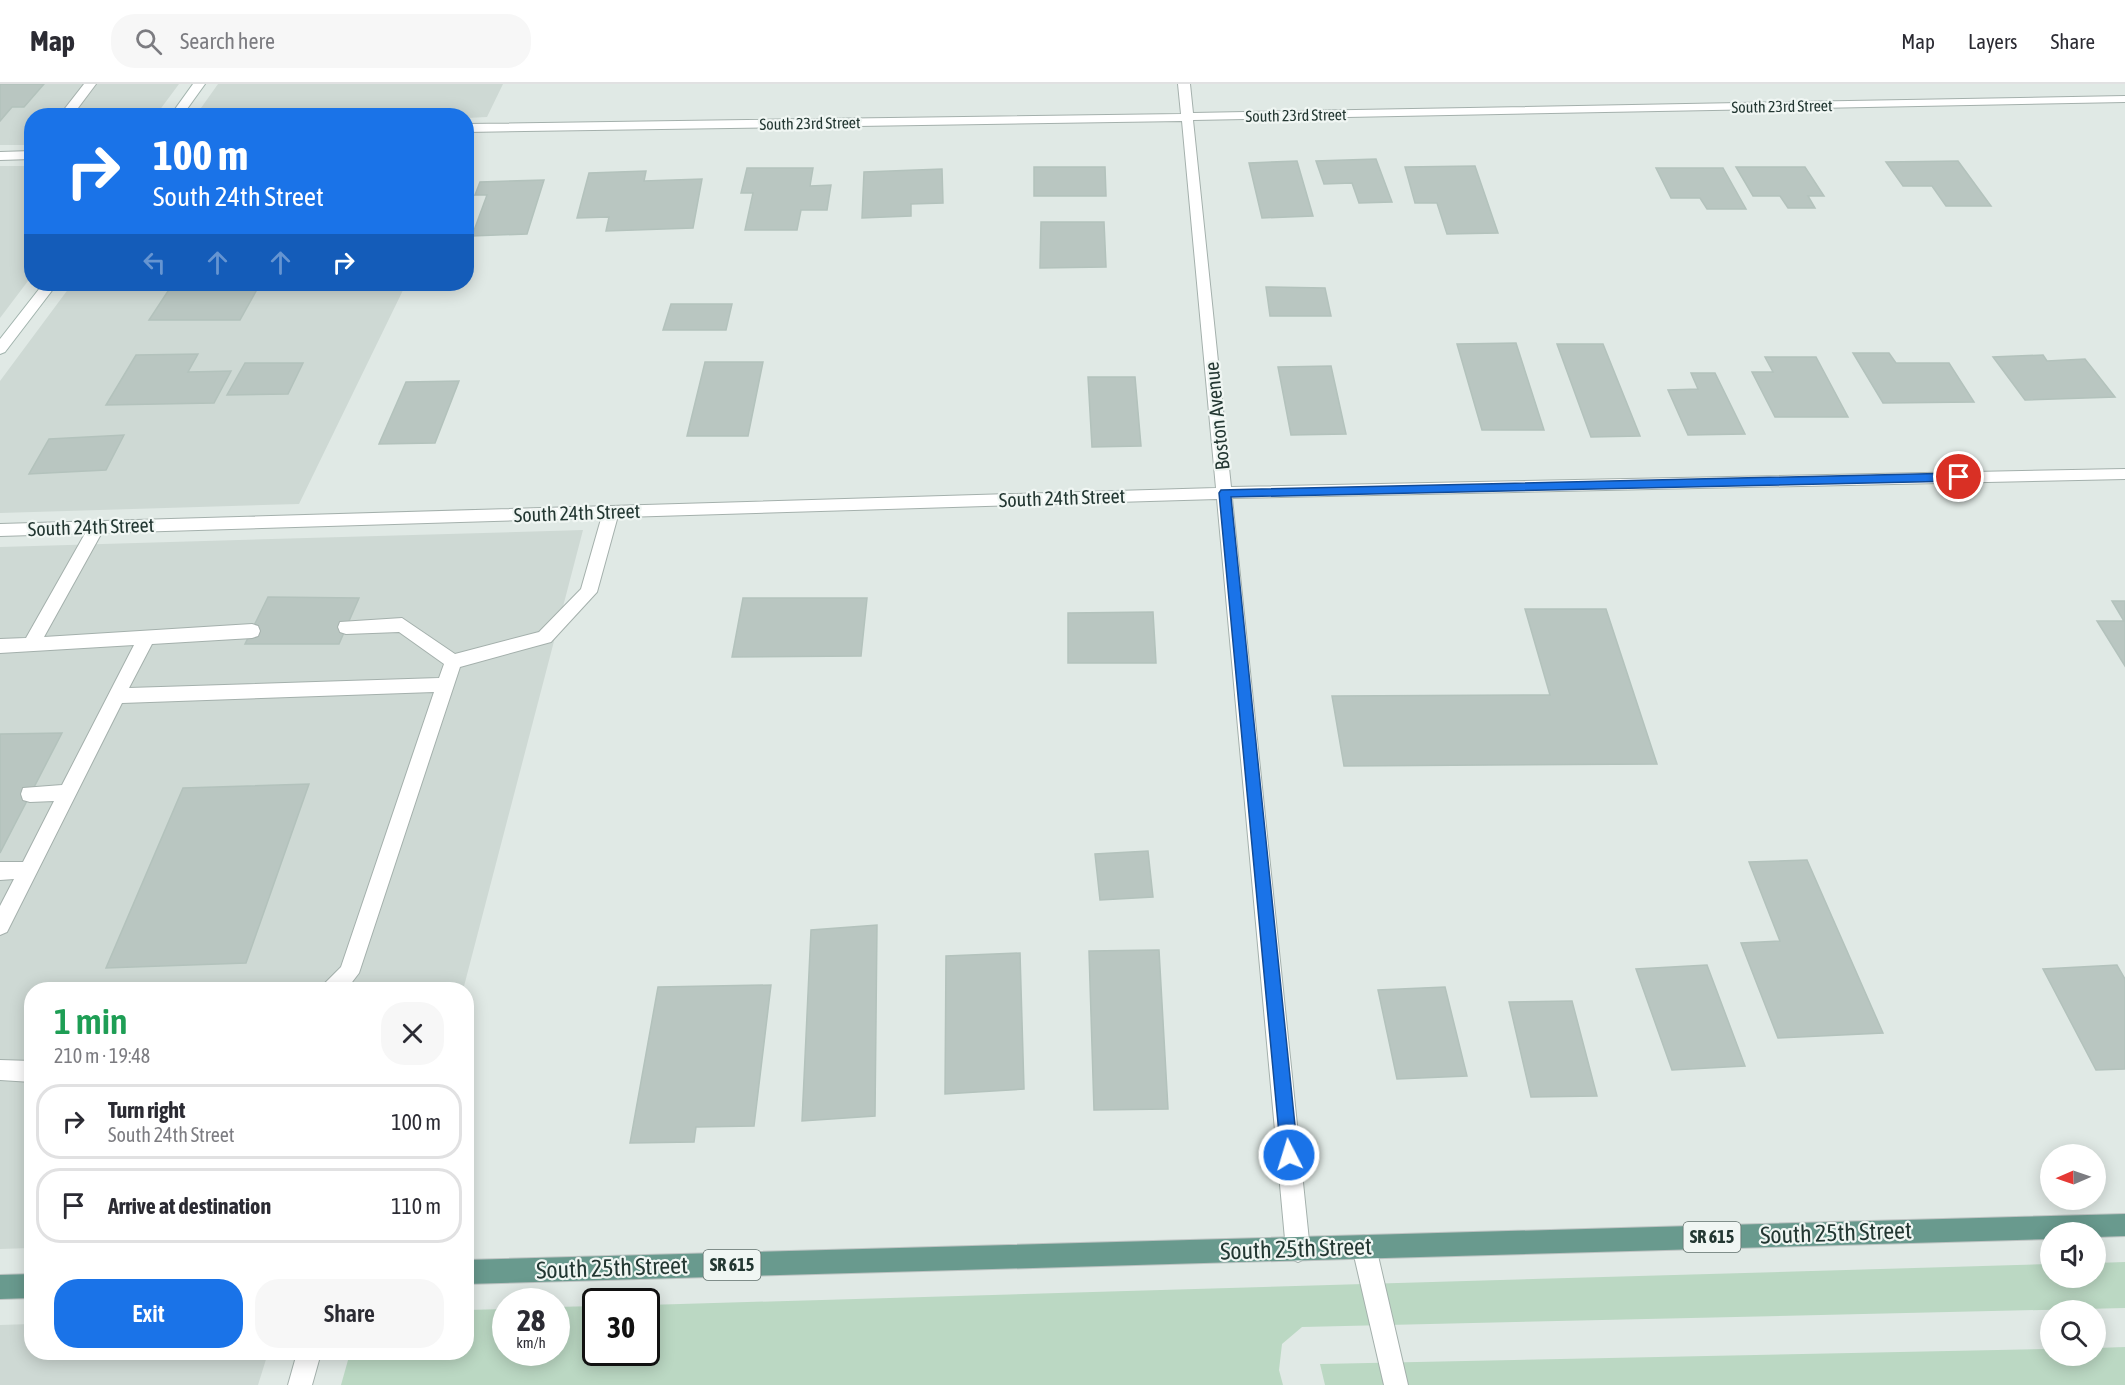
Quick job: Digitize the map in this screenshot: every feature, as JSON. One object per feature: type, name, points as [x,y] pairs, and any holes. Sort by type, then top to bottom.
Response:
[{"type":"main road","name":"South 25th Street","points":[[474,1272],[2125,1225]]},
{"type":"main road","points":[[0,1287],[24,1286]]},
{"type":"street","points":[[71,108],[90,84]]},
{"type":"street","points":[[182,108],[199,84]]},
{"type":"street","name":"Boston Avenue","points":[[1184,84],[1185,117],[1225,493],[1298,1250]]},
{"type":"street","name":"South 23rd Street","points":[[474,128],[2125,99]]},
{"type":"street","points":[[0,156],[24,155]]},
{"type":"street","points":[[0,349],[45,291]]},
{"type":"street","name":"South 24th Street","points":[[0,530],[1225,493],[2125,474]]},
{"type":"street","points":[[453,662],[545,637],[589,592],[611,512]]},
{"type":"street","points":[[32,644],[97,527]]},
{"type":"street","points":[[346,627],[402,625],[453,662]]},
{"type":"street","points":[[0,646],[252,631]]},
{"type":"street","points":[[0,926],[147,636]]},
{"type":"street","points":[[340,982],[349,973],[453,662]]},
{"type":"street","points":[[116,696],[445,685]]},
{"type":"street","points":[[30,794],[68,793]]},
{"type":"street","points":[[0,871],[28,870]]},
{"type":"street","points":[[0,1070],[24,1072]]},
{"type":"street","points":[[1364,1247],[1396,1385]]},
{"type":"street","points":[[300,1385],[307,1360]]},
{"type":"shaded area","points":[[0,84],[179,84],[161,108],[24,108],[24,145],[0,145]]},
{"type":"shaded area","points":[[218,84],[503,84],[487,117],[474,118],[474,108],[201,108]]},
{"type":"shaded area","points":[[0,166],[24,166],[24,286],[0,318]]},
{"type":"shaded area","points":[[67,291],[403,291],[299,504],[0,513],[0,381]]},
{"type":"shaded area","points":[[583,530],[465,982],[24,982],[24,1248],[0,1249],[0,547]]},
{"type":"shaded area","points":[[24,1324],[24,1360],[266,1360],[258,1385],[0,1385],[0,1325]]},
{"type":"green space","points":[[2125,1262],[2125,1308],[2106,1308],[2106,1300],[2040,1300],[2040,1310],[1302,1327],[1282,1344],[1279,1370],[1283,1385],[341,1385],[348,1360],[474,1360],[474,1310],[492,1309],[492,1366],[570,1366],[570,1307],[582,1306],[582,1366],[660,1366],[660,1305],[2040,1264],[2040,1288],[2106,1288],[2106,1263]]},
{"type":"green space","points":[[2125,1347],[2125,1385],[1325,1385],[1320,1364],[2040,1349],[2040,1366],[2106,1366],[2106,1348]]},
{"type":"building","points":[[0,84],[44,84],[24,107],[12,107],[0,121]]},
{"type":"building","points":[[1376,159],[1392,202],[1359,203],[1352,183],[1324,184],[1316,161]]},
{"type":"building","points":[[1297,161],[1313,216],[1262,218],[1249,163]]},
{"type":"building","points":[[1958,161],[1991,206],[1946,206],[1932,186],[1903,186],[1886,162]]},
{"type":"building","points":[[1475,166],[1498,233],[1447,234],[1437,203],[1415,203],[1405,167]]},
{"type":"building","points":[[1034,167],[1105,167],[1106,196],[1034,196]]},
{"type":"building","points":[[1736,167],[1805,167],[1824,196],[1808,196],[1815,208],[1788,208],[1780,196],[1753,196]]},
{"type":"building","points":[[747,168],[813,168],[810,186],[831,185],[827,210],[801,210],[797,230],[745,230],[753,193],[741,193]]},
{"type":"building","points":[[1656,168],[1723,168],[1746,209],[1707,209],[1700,198],[1671,198]]},
{"type":"building","points":[[942,169],[943,203],[911,204],[911,216],[862,218],[864,172]]},
{"type":"building","points":[[646,171],[644,181],[702,179],[693,228],[606,231],[609,217],[577,218],[589,173]]},
{"type":"building","points":[[544,180],[527,234],[474,236],[487,195],[475,195],[480,182]]},
{"type":"building","points":[[1041,222],[1104,222],[1106,267],[1040,268]]},
{"type":"building","points":[[1266,287],[1325,288],[1331,316],[1270,316]]},
{"type":"building","points":[[168,291],[256,291],[240,320],[149,320]]},
{"type":"building","points":[[671,304],[732,304],[726,330],[663,330]]},
{"type":"building","points":[[1516,343],[1544,430],[1482,430],[1457,344]]},
{"type":"building","points":[[1557,344],[1603,344],[1640,436],[1591,437]]},
{"type":"building","points":[[1853,353],[1889,353],[1896,363],[1949,363],[1974,402],[1883,403]]},
{"type":"building","points":[[198,354],[188,372],[231,371],[214,403],[106,405],[136,355]]},
{"type":"building","points":[[2043,355],[2047,361],[2085,359],[2115,397],[2025,400],[1993,357]]},
{"type":"building","points":[[1765,357],[1816,357],[1848,417],[1775,417],[1752,372],[1773,372]]},
{"type":"building","points":[[705,362],[763,362],[748,436],[687,436]]},
{"type":"building","points":[[245,363],[303,363],[288,394],[227,395]]},
{"type":"building","points":[[1331,366],[1346,434],[1291,435],[1278,367]]},
{"type":"building","points":[[1691,373],[1715,373],[1745,434],[1688,435],[1668,390],[1698,389]]},
{"type":"building","points":[[1088,377],[1135,377],[1141,446],[1092,447]]},
{"type":"building","points":[[459,381],[435,443],[379,444],[406,382]]},
{"type":"building","points":[[124,435],[106,470],[29,474],[49,439]]},
{"type":"building","points":[[268,597],[359,598],[339,644],[245,644]]},
{"type":"building","points":[[743,598],[867,598],[861,656],[732,657]]},
{"type":"building","points":[[2112,601],[2125,601],[2125,666],[2097,621],[2124,621]]},
{"type":"building","points":[[1525,609],[1606,609],[1657,764],[1344,766],[1332,696],[1550,695]]},
{"type":"building","points":[[1153,612],[1156,663],[1068,663],[1068,613]]},
{"type":"building","points":[[62,733],[0,853],[0,734]]},
{"type":"building","points":[[309,784],[246,963],[106,968],[183,788]]},
{"type":"building","points":[[1148,851],[1153,897],[1100,900],[1095,854]]},
{"type":"building","points":[[1807,860],[1883,1033],[1778,1038],[1741,943],[1780,941],[1749,862]]},
{"type":"building","points":[[877,925],[875,1116],[802,1121],[811,930]]},
{"type":"building","points":[[1159,950],[1168,1109],[1094,1110],[1089,951]]},
{"type":"building","points":[[1020,953],[1024,1089],[945,1094],[946,956]]},
{"type":"building","points":[[1707,965],[1745,1066],[1672,1070],[1636,969]]},
{"type":"building","points":[[2117,965],[2125,979],[2125,1069],[2096,1070],[2043,969]]},
{"type":"building","points":[[771,985],[754,1126],[696,1127],[694,1142],[630,1143],[658,987]]},
{"type":"building","points":[[1445,987],[1467,1076],[1397,1079],[1378,990]]},
{"type":"building","points":[[1572,1001],[1597,1096],[1531,1097],[1509,1002]]},
{"type":"route","points":[[1289,1155],[1225,493],[1959,477]]}]
